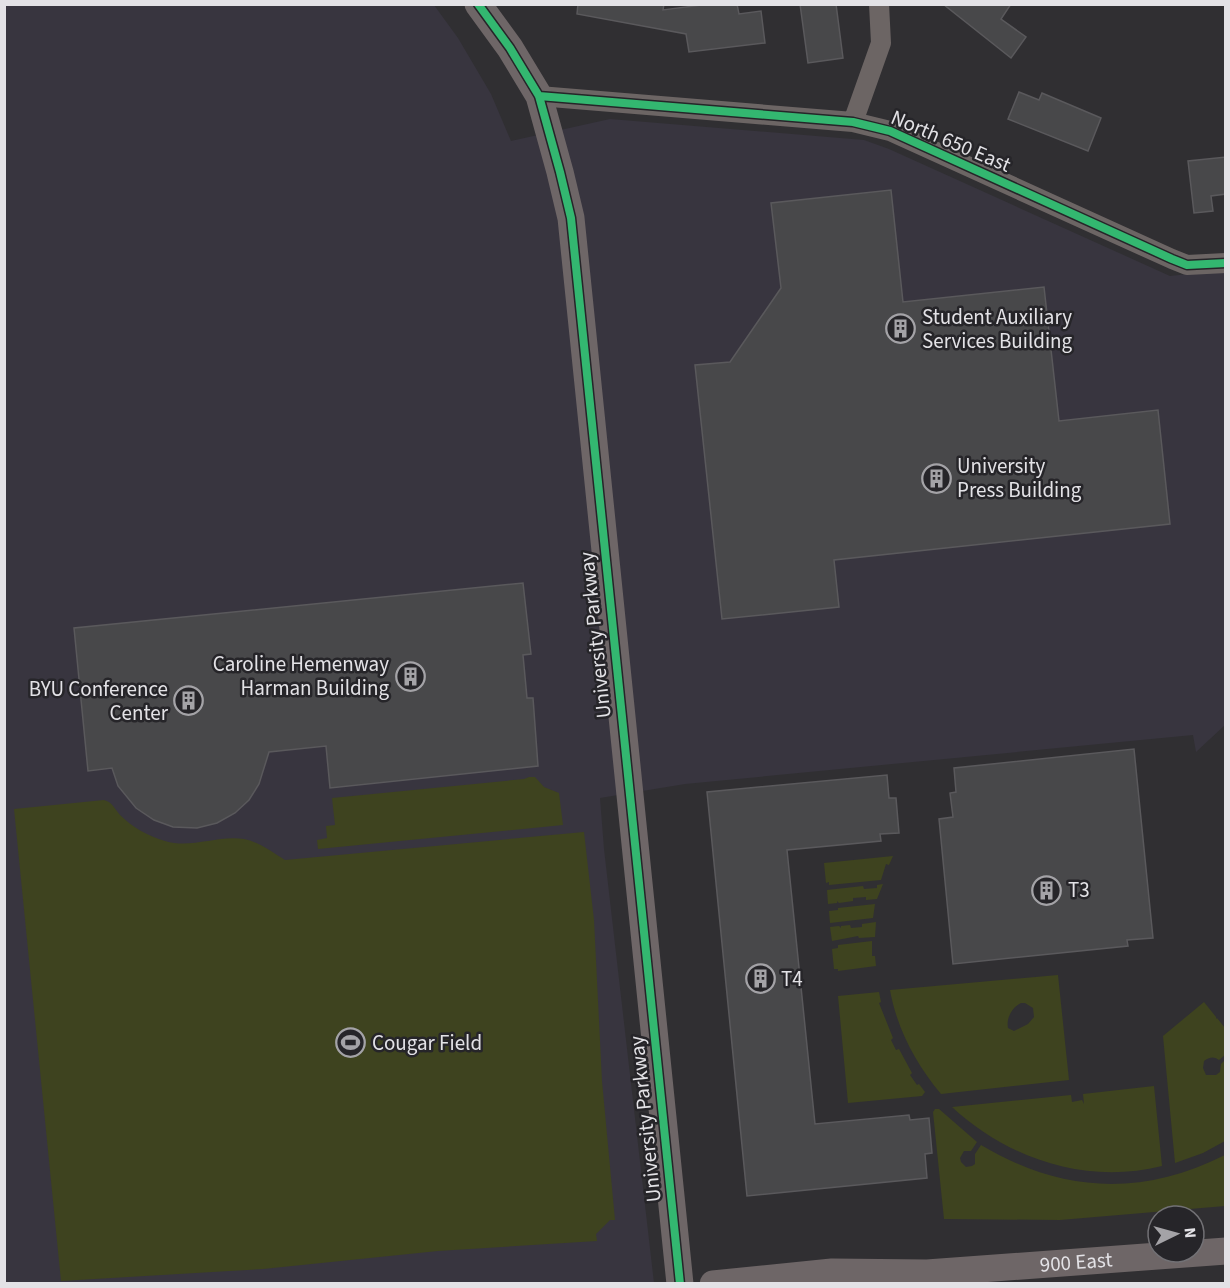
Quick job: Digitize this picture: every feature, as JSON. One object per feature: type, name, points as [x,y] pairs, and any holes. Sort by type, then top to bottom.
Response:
[{"type":"main road","name":"University Parkway","points":[[478,4],[510,48],[539,96],[561,172],[571,218],[680,1284]]},
{"type":"main road","name":"900 East","points":[[713,1284],[832,1272],[927,1273],[1226,1251]]},
{"type":"street","points":[[853,122],[881,43],[879,4]]},
{"type":"street","name":"North 650 East","points":[[539,96],[853,122],[890,131],[1172,260],[1187,265],[1226,263]]},
{"type":"shaded area","points":[[5,5],[434,5],[458,38],[491,94],[511,141],[610,119],[864,140],[889,149],[1170,276],[1225,270],[1225,725],[1196,752],[1193,735],[685,784],[600,798],[654,1283],[5,1284]]},
{"type":"green space","points":[[535,777],[544,787],[559,793],[563,825],[318,849],[317,840],[327,838],[326,826],[335,825],[332,798]]},
{"type":"green space","name":"Cougar Field","points":[[104,800],[141,831],[159,839],[185,844],[234,838],[250,840],[285,860],[584,832],[594,920],[602,1081],[615,1220],[610,1220],[596,1234],[597,1241],[438,1251],[263,1269],[61,1281],[14,809]]},
{"type":"green space","points":[[893,856],[889,865],[886,864],[881,880],[829,885],[829,882],[826,883],[824,863]]},
{"type":"green space","points":[[883,884],[877,899],[853,898],[853,901],[839,903],[837,901],[837,903],[828,904],[827,890],[863,886],[864,889],[877,888],[877,885]]},
{"type":"green space","points":[[875,904],[873,918],[830,923],[829,911]]},
{"type":"green space","points":[[876,922],[875,937],[859,938],[858,936],[832,941],[830,927],[839,926],[841,928],[841,926],[850,925],[851,928],[862,927],[862,924]]},
{"type":"green space","points":[[872,941],[872,956],[875,956],[876,966],[838,971],[834,969],[832,949],[838,948],[838,945]]},
{"type":"green space","points":[[1058,975],[1069,1080],[941,1094],[923,1071],[909,1045],[897,1018],[890,990]],"holes":[[[1021,1003],[1033,1008],[1034,1017],[1028,1024],[1014,1031],[1008,1028],[1012,1010]]]},
{"type":"green space","points":[[879,992],[881,1002],[879,1003],[893,1038],[891,1040],[896,1050],[899,1049],[912,1073],[910,1075],[925,1092],[922,1096],[848,1103],[838,996]]},
{"type":"green space","points":[[1204,1002],[1225,1028],[1225,1055],[1219,1060],[1210,1058],[1204,1061],[1203,1068],[1206,1075],[1216,1075],[1220,1072],[1221,1064],[1225,1060],[1225,1141],[1203,1153],[1175,1163],[1163,1036]]},
{"type":"green space","points":[[1154,1086],[1162,1166],[1133,1171],[1105,1172],[1077,1169],[1023,1154],[998,1141],[952,1107],[1071,1095],[1072,1102],[1082,1100],[1084,1104],[1083,1094]]},
{"type":"green space","points":[[939,1109],[977,1142],[971,1151],[964,1151],[960,1158],[966,1167],[975,1164],[975,1154],[981,1145],[1011,1161],[1041,1173],[1102,1184],[1132,1183],[1163,1178],[1194,1169],[1225,1155],[1225,1206],[1206,1208],[1206,1204],[1146,1204],[1146,1213],[1060,1220],[944,1219],[933,1112]]},
{"type":"building","points":[[578,4],[664,4],[663,10],[709,4],[737,4],[739,14],[761,11],[765,43],[689,52],[686,34],[577,14]]},
{"type":"building","points":[[800,4],[836,4],[843,58],[808,63]]},
{"type":"building","points":[[943,4],[1011,4],[1001,19],[1026,37],[1011,58]]},
{"type":"building","points":[[1019,92],[1039,100],[1042,93],[1101,118],[1088,151],[1008,119]]},
{"type":"building","points":[[1226,157],[1226,194],[1211,196],[1213,211],[1194,213],[1188,161]]},
{"type":"building","points":[[891,190],[903,302],[1044,287],[1059,421],[1158,410],[1170,524],[834,560],[839,607],[722,619],[695,365],[730,362],[781,288],[771,203]]},
{"type":"building","points":[[523,583],[531,654],[523,655],[527,698],[533,698],[538,766],[330,788],[326,746],[269,752],[259,784],[249,800],[235,813],[217,823],[197,828],[173,827],[154,820],[136,808],[118,786],[112,768],[88,771],[74,628]]},
{"type":"building","name":"T3","points":[[1134,749],[1153,938],[1127,940],[1128,946],[953,964],[939,819],[953,817],[950,793],[956,792],[954,768]]},
{"type":"building","name":"T4","points":[[887,775],[889,798],[896,798],[899,833],[880,834],[881,841],[787,850],[815,1124],[909,1115],[910,1120],[929,1118],[932,1153],[925,1154],[927,1178],[747,1196],[707,792]]},
{"type":"cycle path","points":[[478,4],[510,48],[539,96],[571,218],[680,1284]]},
{"type":"cycle path","points":[[539,96],[853,122],[890,131],[1187,265],[1226,263]]},
{"type":"place","name":"Student Auxiliary Services Building","points":[[901,329]]},
{"type":"place","name":"University Press Building","points":[[936,478]]},
{"type":"place","name":"Caroline Hemenway Harman Building","points":[[410,676]]},
{"type":"place","name":"BYU Conference Center","points":[[189,701]]},
{"type":"place","name":"T3","points":[[1047,890]]},
{"type":"place","name":"T4","points":[[760,979]]},
{"type":"place","name":"Cougar Field","points":[[351,1043]]}]
